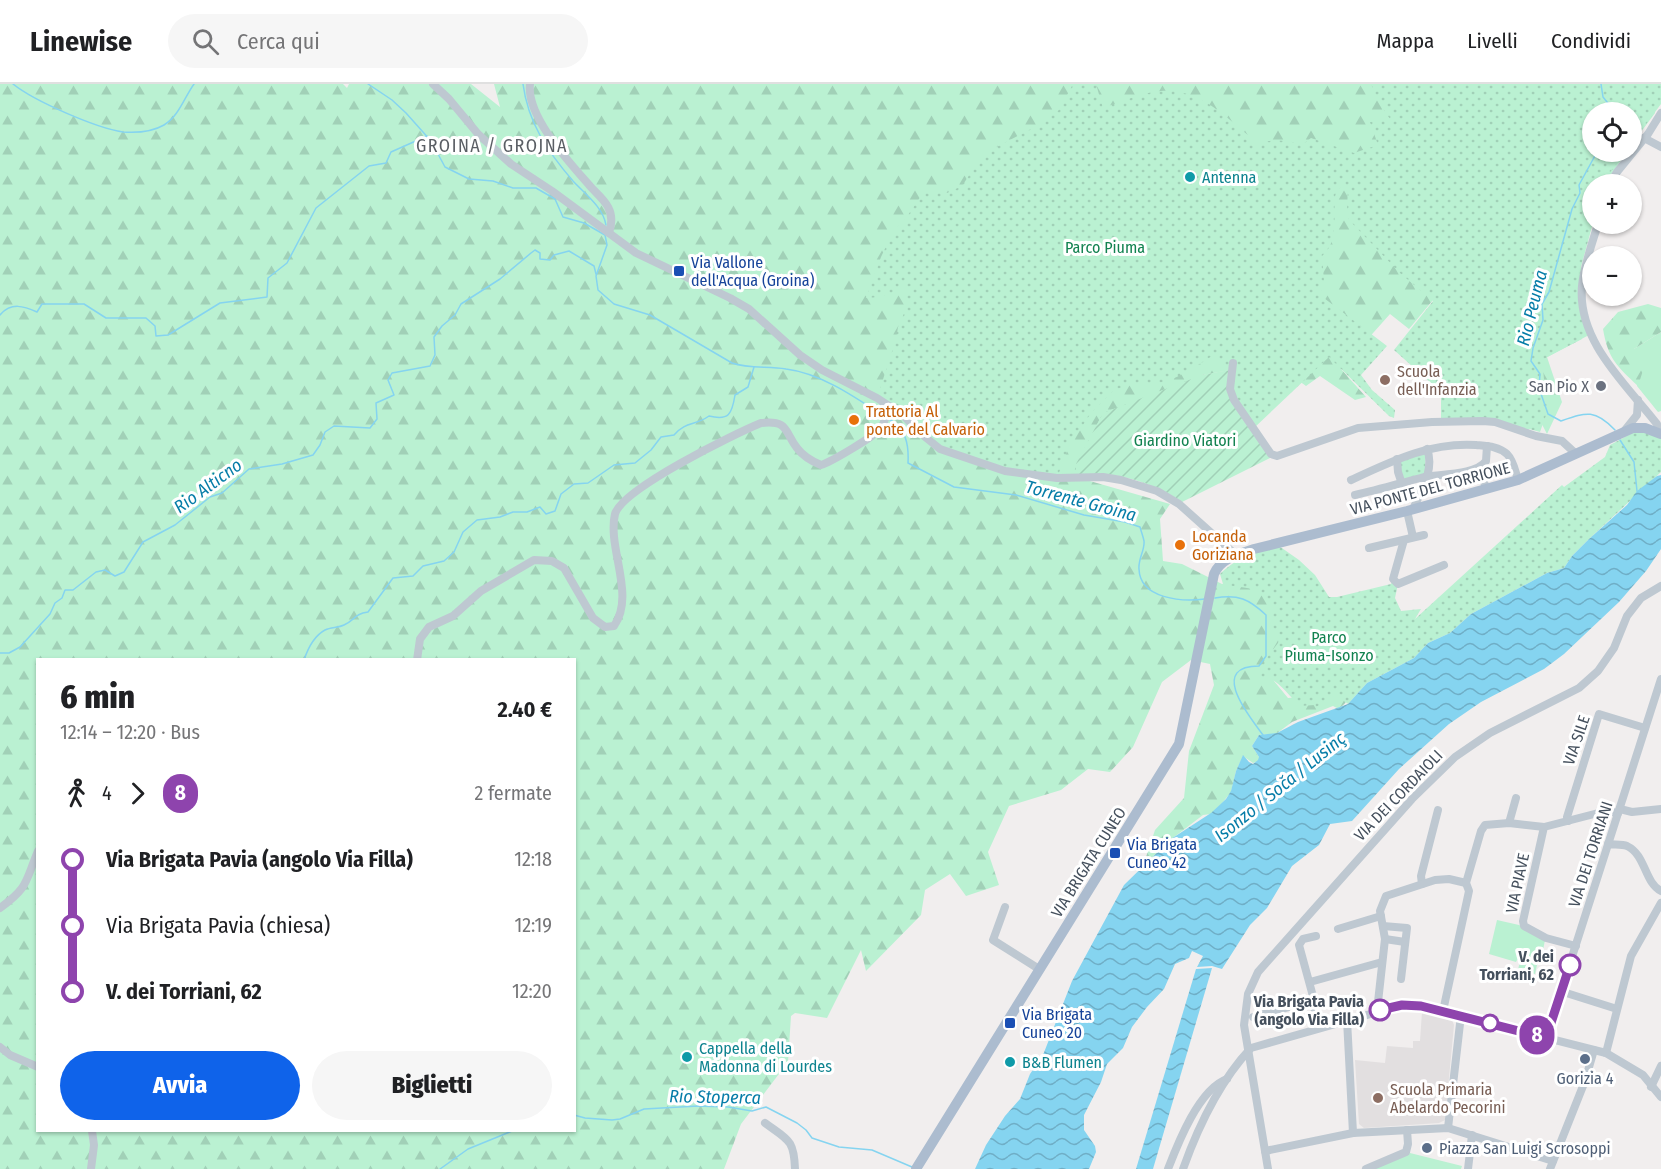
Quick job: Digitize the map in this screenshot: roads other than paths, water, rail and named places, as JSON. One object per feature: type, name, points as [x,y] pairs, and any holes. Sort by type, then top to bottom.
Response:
[{"type":"main road","name":"VIA PONTE DEL TORRIONE","points":[[1236,555],[1518,480],[1623,431],[1639,427],[1660,433]]},
{"type":"main road","name":"VIA BRIGATA CUNEO","points":[[917,1167],[1179,744],[1216,570],[1236,555]]},
{"type":"street","points":[[417,658],[420,639],[429,627],[453,616],[481,591],[534,560],[552,561],[564,568],[593,618],[604,627],[614,626],[621,612],[622,592],[614,525],[616,512],[626,500],[686,458],[761,423],[771,422],[787,429],[796,447],[810,460],[821,465],[832,461],[869,438],[881,428],[886,413],[877,398],[822,370],[801,355],[750,309],[636,253],[511,164],[478,134],[449,99],[433,84]]},
{"type":"street","points":[[530,84],[529,94],[536,112],[558,150],[608,207],[613,221],[609,233]]},
{"type":"street","points":[[1616,174],[1661,113]]},
{"type":"street","points":[[1644,138],[1661,147]]},
{"type":"street","points":[[1595,234],[1582,286],[1583,311],[1592,339],[1657,424],[1660,433]]},
{"type":"street","points":[[1233,363],[1230,388],[1234,400],[1271,454],[1277,456],[1358,428],[1432,422],[1483,421],[1495,422],[1536,436],[1562,441],[1575,453]]},
{"type":"street","points":[[1623,431],[1637,415],[1638,399]]},
{"type":"street","points":[[886,413],[903,415],[940,449],[1005,471],[1057,478],[1103,477],[1157,491],[1179,504],[1236,555]]},
{"type":"street","points":[[1351,480],[1397,459],[1427,449],[1462,444],[1492,446],[1506,453],[1512,461],[1518,480]]},
{"type":"street","points":[[1355,495],[1427,476],[1440,477],[1480,467],[1486,461],[1487,446]]},
{"type":"street","points":[[1413,537],[1410,510],[1427,476],[1430,462],[1427,449]]},
{"type":"street","points":[[1397,459],[1402,484]]},
{"type":"street","points":[[1480,467],[1486,489]]},
{"type":"street","points":[[1369,548],[1424,535]]},
{"type":"street","points":[[1404,540],[1393,579],[1398,584],[1444,565]]},
{"type":"street","name":"VIA DEI CORDAIOLI","points":[[1268,1169],[1244,1025],[1248,994],[1258,972],[1412,799],[1455,757],[1490,733],[1579,688],[1598,671],[1614,648],[1627,616],[1641,598],[1661,586]]},
{"type":"street","name":"VIA DEI TORRIANI","points":[[1546,1038],[1661,679]]},
{"type":"street","name":"VIA SILE","points":[[1568,821],[1567,816],[1599,714],[1645,728]]},
{"type":"street","points":[[1509,823],[1516,798]]},
{"type":"street","points":[[1443,1011],[1469,891],[1466,883],[1481,831],[1485,825],[1509,823],[1544,827],[1606,811],[1632,812],[1661,809]]},
{"type":"street","points":[[1422,884],[1421,876],[1438,810]]},
{"type":"street","name":"VIA PIAVE","points":[[1544,827],[1523,921],[1524,926],[1546,938],[1576,946]]},
{"type":"street","points":[[1608,844],[1627,846],[1640,859],[1653,887],[1661,891]]},
{"type":"street","points":[[0,908],[25,885],[36,856]]},
{"type":"street","points":[[1377,1011],[1385,939],[1381,916],[1386,896],[1443,879],[1466,883]]},
{"type":"street","points":[[1606,1053],[1631,956],[1661,903]]},
{"type":"street","points":[[1005,907],[993,940],[1039,969]]},
{"type":"street","points":[[1338,929],[1381,916]]},
{"type":"street","points":[[1383,926],[1407,928],[1401,978]]},
{"type":"street","points":[[1316,936],[1304,939],[1299,945],[1314,1000],[1316,1028]]},
{"type":"street","points":[[1385,939],[1405,942]]},
{"type":"street","points":[[1310,982],[1382,962]]},
{"type":"street","points":[[1560,991],[1617,1009]]},
{"type":"street","points":[[1253,1017],[1314,1000]]},
{"type":"street","points":[[1183,1169],[1194,1139],[1228,1078],[1251,1048],[1393,1006],[1411,1005],[1443,1011],[1606,1053],[1643,1075],[1661,1098]]},
{"type":"street","points":[[1448,1128],[1461,1015]]},
{"type":"street","points":[[1347,1020],[1353,1133]]},
{"type":"street","points":[[0,1047],[10,1055],[36,1066]]},
{"type":"street","points":[[1265,1151],[1353,1133],[1448,1128],[1552,1165],[1585,1081],[1594,1050]]},
{"type":"street","points":[[1651,1087],[1661,1066]]},
{"type":"street","points":[[1167,1169],[1181,1138],[1201,1104],[1217,1085],[1228,1078]]},
{"type":"street","points":[[765,1123],[790,1142],[794,1151],[795,1169]]},
{"type":"street","points":[[1366,1169],[1406,1152],[1407,1130]]},
{"type":"street","points":[[91,1169],[94,1145],[92,1132]]},
{"type":"street","points":[[1468,1167],[1472,1135]]},
{"type":"water","name":"Isonzo / Soča / Lusinç","points":[[1661,475],[1661,549],[1646,571],[1619,602],[1564,654],[1544,669],[1481,702],[1449,724],[1399,769],[1352,821],[1330,824],[1319,845],[1292,866],[1267,908],[1250,925],[1222,969],[1212,966],[1197,967],[1203,956],[1192,951],[1189,958],[1175,964],[1164,989],[1132,1027],[1123,1048],[1107,1064],[1101,1082],[1084,1115],[1084,1130],[1095,1146],[1096,1152],[1089,1169],[975,1169],[986,1145],[1005,1116],[1020,1099],[1030,1074],[1043,1055],[1072,981],[1124,885],[1171,839],[1211,813],[1226,799],[1243,755],[1253,764],[1258,760],[1259,757],[1252,746],[1259,735],[1277,733],[1298,722],[1348,704],[1367,683],[1414,658],[1428,643],[1450,633],[1471,614],[1547,573],[1564,568],[1572,556],[1627,505],[1637,491]]},
{"type":"water","points":[[1212,968],[1153,1169],[1136,1169],[1196,969]]},
{"type":"waterway","points":[[13,84],[50,106],[82,120],[123,132],[144,132],[164,125],[177,112],[194,84]]},
{"type":"waterway","name":"Rio Alticno","points":[[368,84],[392,100],[406,113],[431,141],[445,167],[469,179],[493,181],[513,188],[536,188],[555,199],[563,217],[584,223],[605,235],[607,245],[596,276],[598,290],[614,304],[650,315],[732,363],[779,368],[812,375],[849,394],[882,415]]},
{"type":"waterway","points":[[523,84],[529,112],[540,136],[564,170],[601,212],[606,225]]},
{"type":"waterway","name":"Rio Peuma","points":[[1601,84],[1603,97],[1607,102]]},
{"type":"waterway","points":[[0,315],[13,307],[22,307],[37,312],[42,304],[84,304],[106,318],[146,318],[155,326],[156,336],[168,335],[220,303],[267,297],[268,278],[287,263],[316,208],[369,166],[386,163],[391,152],[427,136]]},
{"type":"waterway","name":"Rio Peuma","points":[[1592,162],[1579,185],[1580,193],[1572,209],[1549,292],[1542,304],[1543,320],[1531,361],[1540,374],[1539,388],[1548,414],[1561,421],[1590,414],[1602,418],[1615,430]]},
{"type":"waterway","name":"Rio Alticno","points":[[0,653],[9,653],[20,647],[50,614],[65,590],[73,590],[96,572],[105,570],[115,576],[124,572],[143,542],[175,525],[210,497],[222,493],[249,469],[282,464],[313,455],[325,432],[334,426],[370,428],[377,419],[376,403],[394,395],[388,380],[392,373],[430,366],[435,355],[434,337],[442,326],[455,315],[461,304],[500,279],[535,250],[540,253],[540,259],[550,260],[554,255],[569,251],[594,266],[596,274]]},
{"type":"waterway","points":[[305,658],[315,639],[325,630],[344,625],[360,614],[368,612],[393,578],[413,576],[423,566],[444,561],[454,552],[463,532],[477,520],[500,517],[513,512],[527,512],[540,507],[546,514],[555,511],[561,494],[574,484],[588,483],[614,465],[635,463],[651,450],[661,437],[674,435],[687,425],[709,416],[725,417],[731,411],[735,395],[748,387],[754,367]]},
{"type":"waterway","name":"Torrente Groina","points":[[889,419],[903,432],[908,450],[908,463],[954,487],[1016,495],[1084,515],[1140,527],[1144,544],[1139,569],[1146,587],[1174,599],[1205,599]]},
{"type":"waterway","name":"Rio Peuma","points":[[1620,440],[1634,462],[1637,491]]},
{"type":"waterway","name":"Torrente Groina","points":[[1215,598],[1237,597],[1254,605],[1266,615],[1266,656],[1259,666],[1244,668],[1236,674],[1234,683],[1242,705],[1263,735]]},
{"type":"waterway","name":"Rio Stoperca","points":[[576,1116],[612,1120],[644,1109],[698,1106],[752,1111],[766,1107],[797,1123],[812,1138],[839,1147],[872,1150],[912,1167]]},
{"type":"waterway","name":"Rio Stoperca","points":[[440,1169],[468,1149],[510,1132]]},
{"type":"place","name":"Antenna","points":[[1190,177]]},
{"type":"place","name":"Via Vallone dell'Acqua (Groina)","points":[[679,271]]},
{"type":"place","name":"Scuola dell'Infanzia","points":[[1385,380]]},
{"type":"place","name":"San Pio X","points":[[1601,386]]},
{"type":"place","name":"Trattoria Al ponte del Calvario","points":[[854,420]]},
{"type":"place","name":"Locanda Goriziana","points":[[1180,545]]},
{"type":"place","name":"Via Brigata Cuneo 42","points":[[1115,853]]},
{"type":"place","name":"V. dei Torriani, 62","points":[[1570,965]]},
{"type":"place","name":"Via Brigata Pavia (angolo Via Filla)","points":[[1380,1010]]},
{"type":"place","name":"Via Brigata Cuneo 20","points":[[1010,1023]]},
{"type":"place","name":"Cappella della Madonna di Lourdes","points":[[687,1057]]},
{"type":"place","name":"Gorizia 4","points":[[1585,1059]]},
{"type":"place","name":"B&B Flumen","points":[[1010,1062]]},
{"type":"place","name":"Scuola Primaria Abelardo Pecorini","points":[[1378,1098]]},
{"type":"place","name":"Piazza San Luigi Scrosoppi","points":[[1427,1148]]},
{"type":"district","name":"GROINA / GROJNA","points":[[492,146]]},
{"type":"park label","name":"Parco Piuma","points":[[1105,247]]},
{"type":"park label","name":"Giardino Viatori","points":[[1185,440]]},
{"type":"park label","name":"Parco Piuma-Isonzo","points":[[1329,646]]}]
